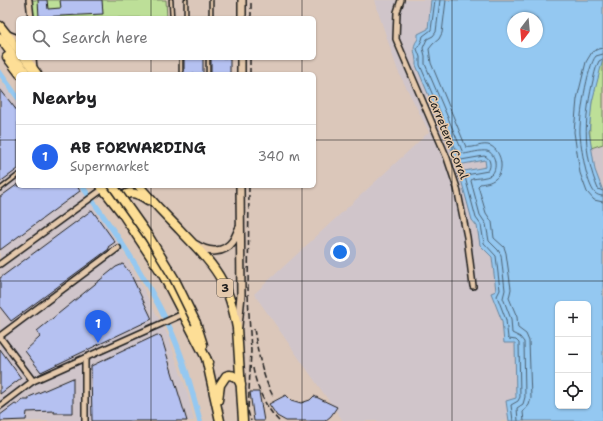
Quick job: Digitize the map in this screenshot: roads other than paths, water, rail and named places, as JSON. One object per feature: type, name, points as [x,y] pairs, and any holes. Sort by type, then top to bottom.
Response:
[{"type":"main road","points":[[242,0],[242,16]]},
{"type":"main road","points":[[0,26],[16,46]]},
{"type":"main road","points":[[0,38],[16,54]]},
{"type":"main road","points":[[0,46],[19,72]]},
{"type":"main road","points":[[22,60],[32,72]]},
{"type":"main road","points":[[241,60],[241,72]]},
{"type":"main road","points":[[105,188],[163,276],[179,316],[208,362]]},
{"type":"main road","points":[[113,188],[149,237],[170,271],[196,323],[208,362],[220,421]]},
{"type":"main road","name":"3","points":[[140,188],[193,244],[222,280],[235,317],[237,328],[242,385],[243,421]]},
{"type":"main road","points":[[237,328],[241,295],[240,188]]},
{"type":"main road","points":[[122,213],[122,199],[124,195],[128,193],[134,193],[141,196],[155,205]]},
{"type":"main road","points":[[193,244],[201,249],[217,251],[228,246],[234,240],[240,227]]},
{"type":"main road","points":[[217,407],[220,385],[224,377],[233,375],[242,385]]},
{"type":"street","points":[[29,0],[31,16]]},
{"type":"street","name":"Carretera Coral","points":[[400,0],[397,12],[396,39],[447,158],[457,188],[467,237],[473,286]]},
{"type":"street","points":[[0,26],[9,35],[16,37]]},
{"type":"street","points":[[33,60],[33,72]]},
{"type":"street","points":[[0,264],[103,188]]},
{"type":"street","points":[[33,381],[0,337],[118,248]]},
{"type":"street","points":[[0,406],[33,381],[179,316]]},
{"type":"street","points":[[85,358],[85,421]]},
{"type":"lane","points":[[171,0],[172,16]]},
{"type":"lane","points":[[186,0],[186,16]]},
{"type":"lane","points":[[210,16],[211,0]]},
{"type":"lane","points":[[181,60],[181,72]]},
{"type":"lane","points":[[208,60],[208,72]]},
{"type":"lane","points":[[0,189],[16,177]]},
{"type":"water","points":[[431,0],[603,0],[603,59],[592,102],[589,132],[595,170],[603,191],[603,421],[509,421],[506,401],[516,398],[515,343],[504,343],[502,321],[491,293],[496,291],[492,257],[480,245],[477,226],[472,220],[459,172],[486,167],[485,160],[458,165],[416,65],[414,45],[418,39],[418,34],[428,29]]},
{"type":"waterway","points":[[0,73],[16,95]]},
{"type":"waterway","points":[[83,188],[116,235],[157,302],[172,332],[190,383],[200,421]]},
{"type":"railway","points":[[251,0],[251,16]]},
{"type":"railway","points":[[250,60],[250,72]]},
{"type":"railway","points":[[249,188],[248,295],[251,351],[248,411],[251,421]]},
{"type":"railway","points":[[254,329],[263,372],[273,396]]},
{"type":"railway","points":[[253,368],[256,382],[262,396],[269,409],[279,421]]},
{"type":"place","name":"AB FORWARDING","points":[[98,343]]}]
